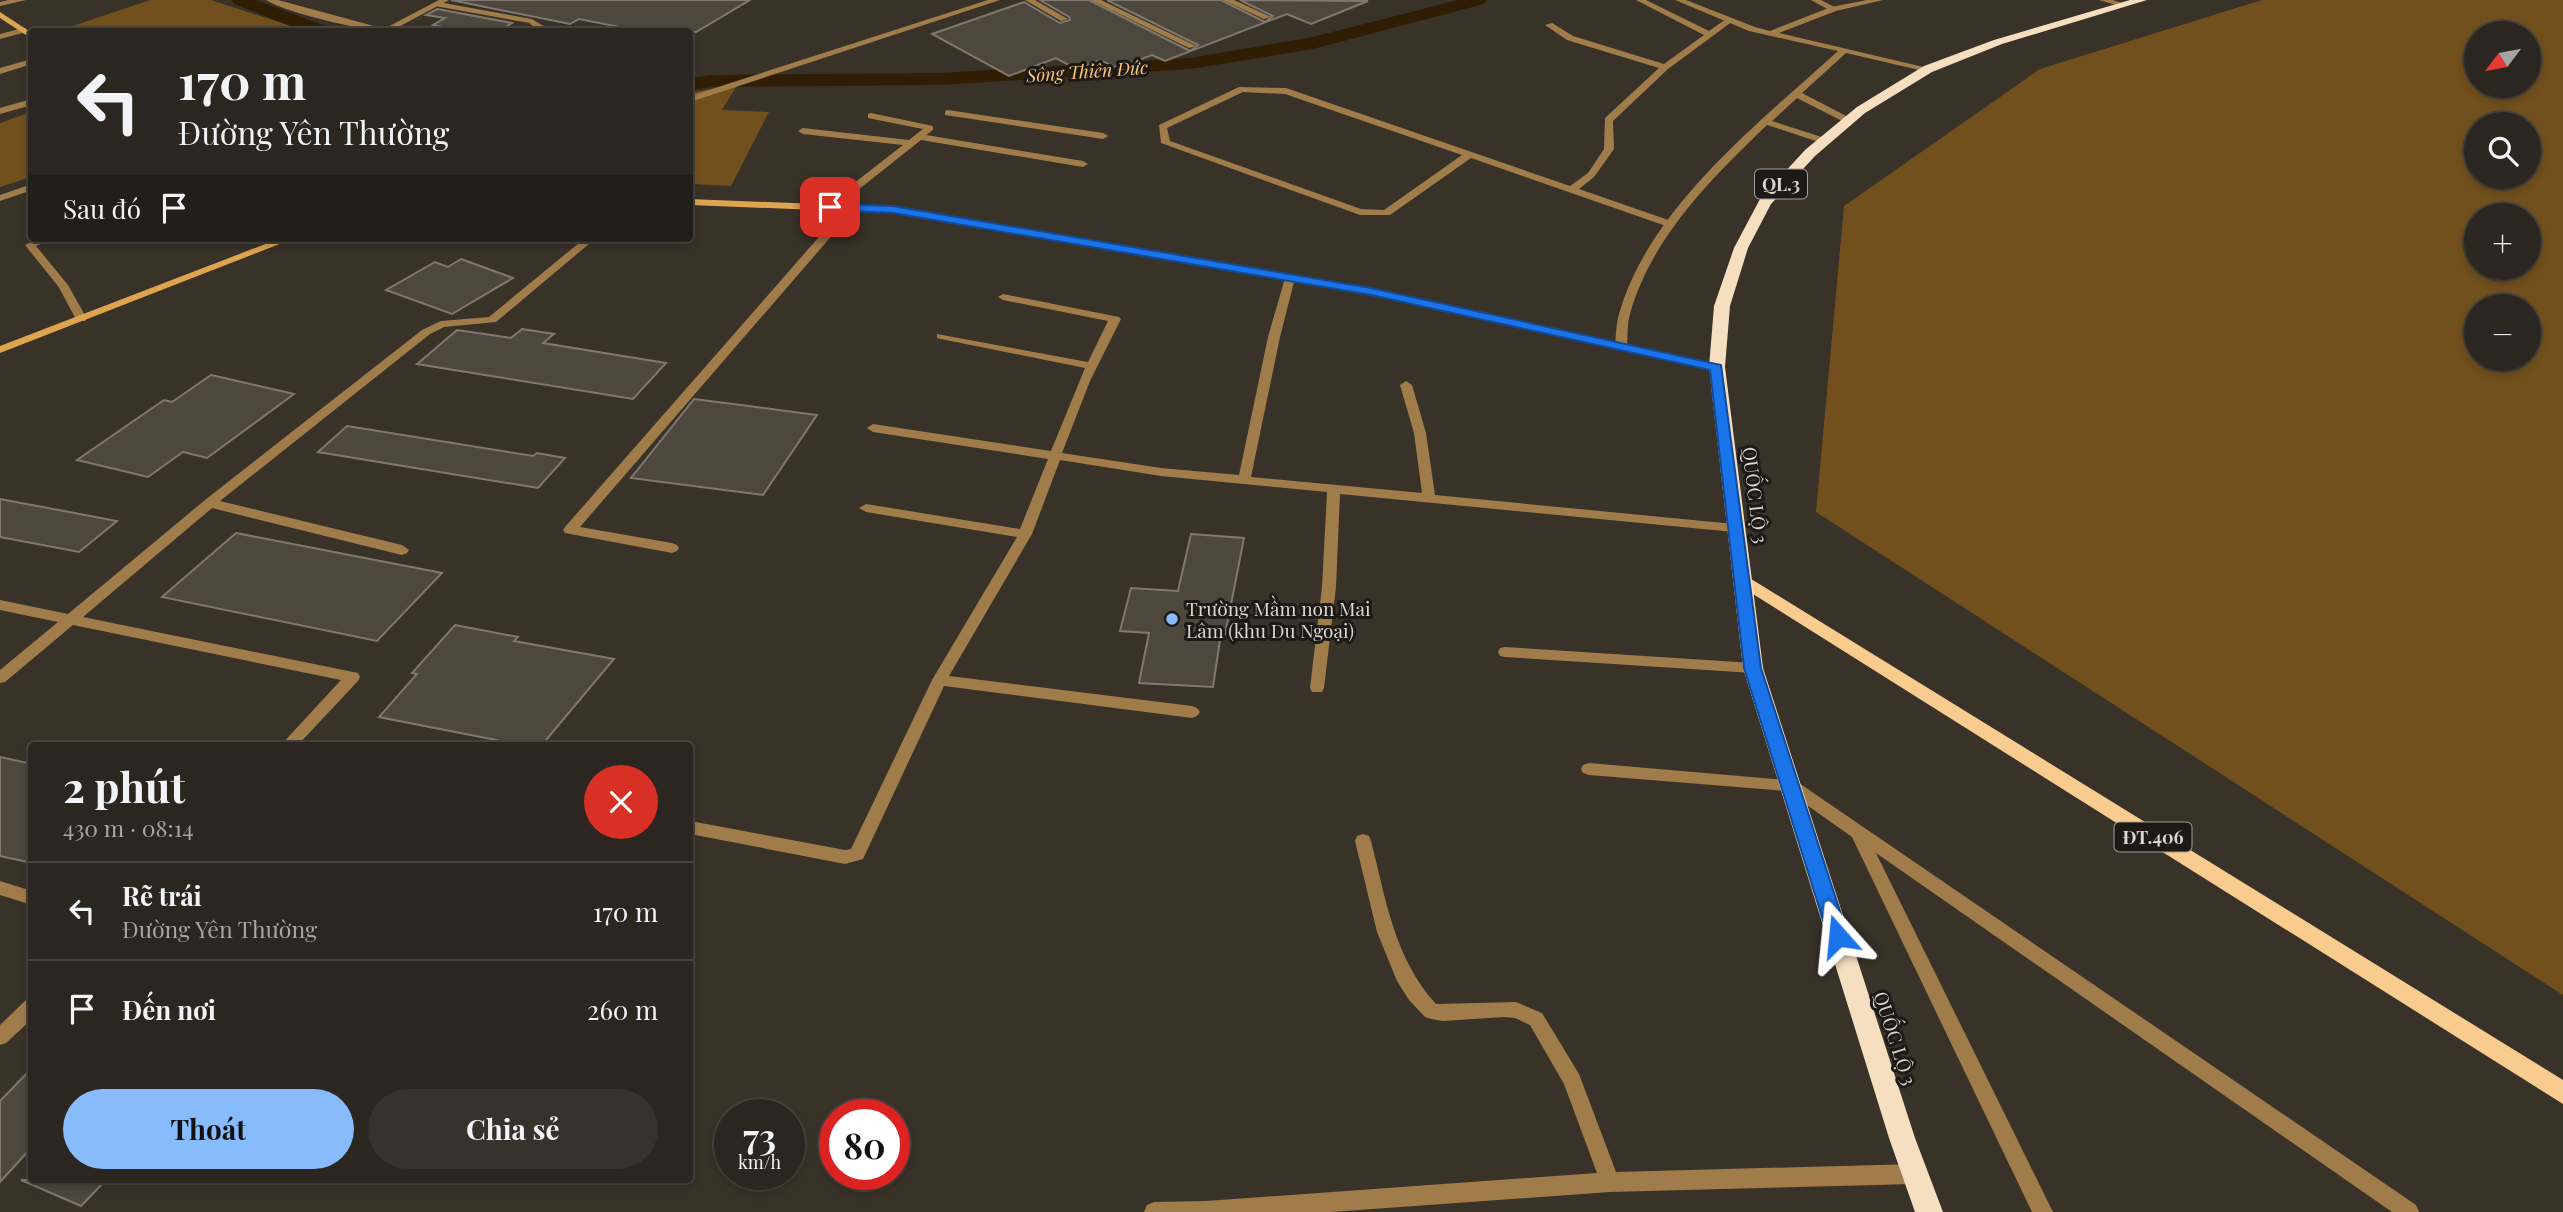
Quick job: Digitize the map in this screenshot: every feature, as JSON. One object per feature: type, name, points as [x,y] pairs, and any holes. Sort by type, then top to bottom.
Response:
[{"type":"highway","name":"QUỐC LỘ 3","points":[[1929,1212],[1753,668],[1734,528],[1717,367],[1722,306],[1741,248],[1765,202],[1825,141],[1849,121],[1928,69],[1998,42],[2142,0]]},
{"type":"main road","points":[[0,14],[28,34]]},
{"type":"main road","points":[[693,202],[893,210],[1371,292],[1717,367]]},
{"type":"main road","points":[[0,350],[280,242]]},
{"type":"main road","name":"ĐT.406","points":[[1743,580],[2563,1093]]},
{"type":"street","points":[[0,4],[22,0]]},
{"type":"street","points":[[270,0],[374,28]]},
{"type":"street","points":[[693,98],[996,0]]},
{"type":"street","points":[[1029,0],[1065,19]]},
{"type":"street","points":[[1095,0],[1192,46]]},
{"type":"street","points":[[1227,0],[1267,17]]},
{"type":"street","points":[[1640,0],[1710,35]]},
{"type":"street","points":[[1679,0],[1729,21],[1770,33],[1928,69]]},
{"type":"street","points":[[1815,0],[1834,9]]},
{"type":"street","points":[[1770,33],[1834,9],[1879,0]]},
{"type":"street","points":[[2103,0],[2123,5]]},
{"type":"street","points":[[392,28],[441,2],[532,21],[541,28]]},
{"type":"street","points":[[1571,190],[1591,175],[1609,149],[1608,120],[1665,67],[1729,21]]},
{"type":"street","points":[[1549,25],[1570,38],[1665,67]]},
{"type":"street","points":[[0,37],[23,30]]},
{"type":"street","points":[[1621,346],[1624,316],[1634,288],[1670,224],[1722,165],[1843,51]]},
{"type":"street","points":[[0,71],[28,62]]},
{"type":"street","points":[[1469,155],[1386,213],[1360,212],[1166,143],[1162,127],[1242,89],[1286,91],[1670,224]]},
{"type":"street","points":[[1796,94],[1849,121]]},
{"type":"street","points":[[0,111],[28,103]]},
{"type":"street","points":[[830,207],[951,111],[1103,136]]},
{"type":"street","points":[[870,116],[930,128]]},
{"type":"street","points":[[1767,122],[1825,141]]},
{"type":"street","points":[[803,131],[915,140],[1083,164]]},
{"type":"street","points":[[0,198],[28,188]]},
{"type":"street","points":[[672,548],[570,530],[850,208]]},
{"type":"street","points":[[39,242],[30,245],[63,285],[81,320]]},
{"type":"street","points":[[0,678],[210,503],[426,332],[440,324],[454,321],[492,320],[587,242]]},
{"type":"street","points":[[1244,480],[1274,337],[1290,278]]},
{"type":"street","points":[[693,829],[845,858],[857,854],[939,680],[1025,534],[1091,366],[1115,319],[1003,297]]},
{"type":"street","points":[[941,336],[1091,366]]},
{"type":"street","points":[[1406,386],[1420,433],[1429,498]]},
{"type":"street","points":[[873,428],[1161,472],[1734,528]]},
{"type":"street","points":[[1317,688],[1329,587],[1334,488]]},
{"type":"street","points":[[210,503],[402,550]]},
{"type":"street","points":[[866,508],[1025,534]]},
{"type":"street","points":[[0,605],[353,677],[291,742]]},
{"type":"street","points":[[1506,652],[1753,668]]},
{"type":"street","points":[[939,680],[1192,712]]},
{"type":"street","points":[[1589,769],[1790,785],[1859,836],[2409,1212]]},
{"type":"street","points":[[1859,836],[2043,1212]]},
{"type":"street","points":[[1363,841],[1392,950],[1408,986],[1431,1011],[1443,1013],[1504,1009],[1516,1010],[1536,1019],[1572,1080],[1610,1182]]},
{"type":"street","points":[[0,888],[28,897]]},
{"type":"street","points":[[0,1037],[28,1010]]},
{"type":"street","points":[[1153,1212],[1206,1211],[1610,1182],[1915,1174]]},
{"type":"shaded area","points":[[150,0],[211,0],[297,28],[67,28]]},
{"type":"shaded area","points":[[2262,0],[2563,0],[2563,995],[1816,512],[1844,206],[2040,69]]},
{"type":"shaded area","points":[[736,87],[722,110],[769,112],[731,186],[693,184],[693,92]]},
{"type":"shaded area","points":[[28,113],[28,178],[0,187],[0,123]]},
{"type":"building","points":[[451,0],[750,0],[696,32],[693,32],[693,28],[625,28],[579,19],[570,24]]},
{"type":"building","points":[[1040,0],[1089,0],[1190,51],[1198,45],[1107,0],[1221,0],[1265,22],[1273,16],[1240,0],[1368,1],[1311,24],[1287,14],[1165,61],[1152,55],[1117,68],[1100,60],[1076,69],[1056,58],[1009,76],[932,34],[1024,2],[1060,23],[1070,20]]},
{"type":"building","points":[[437,9],[512,23],[503,28],[448,28],[433,25],[445,18],[426,15]]},
{"type":"building","points":[[461,259],[513,278],[452,314],[386,290],[435,262],[448,267]]},
{"type":"building","points":[[522,329],[554,334],[543,343],[666,363],[633,399],[417,364],[457,330],[511,338]]},
{"type":"building","points":[[211,375],[294,394],[207,458],[183,452],[148,477],[77,460],[164,400],[172,402]]},
{"type":"building","points":[[694,399],[817,415],[763,495],[631,478]]},
{"type":"building","points":[[347,426],[533,456],[537,453],[565,458],[538,488],[318,452]]},
{"type":"building","points":[[0,499],[117,521],[79,552],[0,537]]},
{"type":"building","points":[[236,533],[442,573],[377,641],[162,597]]},
{"type":"building","points":[[1191,534],[1244,538],[1224,640],[1220,640],[1213,687],[1139,683],[1149,633],[1120,631],[1131,588],[1178,591]]},
{"type":"building","points":[[455,625],[518,637],[514,641],[614,659],[544,742],[506,742],[379,717],[417,674],[412,673]]},
{"type":"building","points":[[0,757],[28,763],[28,862],[0,856]]},
{"type":"building","points":[[28,1072],[28,1151],[0,1182],[0,1101]]},
{"type":"building","points":[[21,1180],[28,1180],[28,1183],[103,1183],[81,1206]]},
{"type":"waterway","name":"Sông Thiên Đức","points":[[240,0],[314,28]]},
{"type":"waterway","name":"Sông Thiên Đức","points":[[693,84],[713,81],[987,77],[1190,63],[1235,58],[1313,43],[1478,0]]},
{"type":"place","name":"Trường Mầm non Mai Lâm (khu Du Ngoại)","points":[[1172,619]]},
{"type":"route","points":[[830,207],[893,210],[1371,292],[1717,367],[1734,528],[1753,668],[1838,936]]}]
